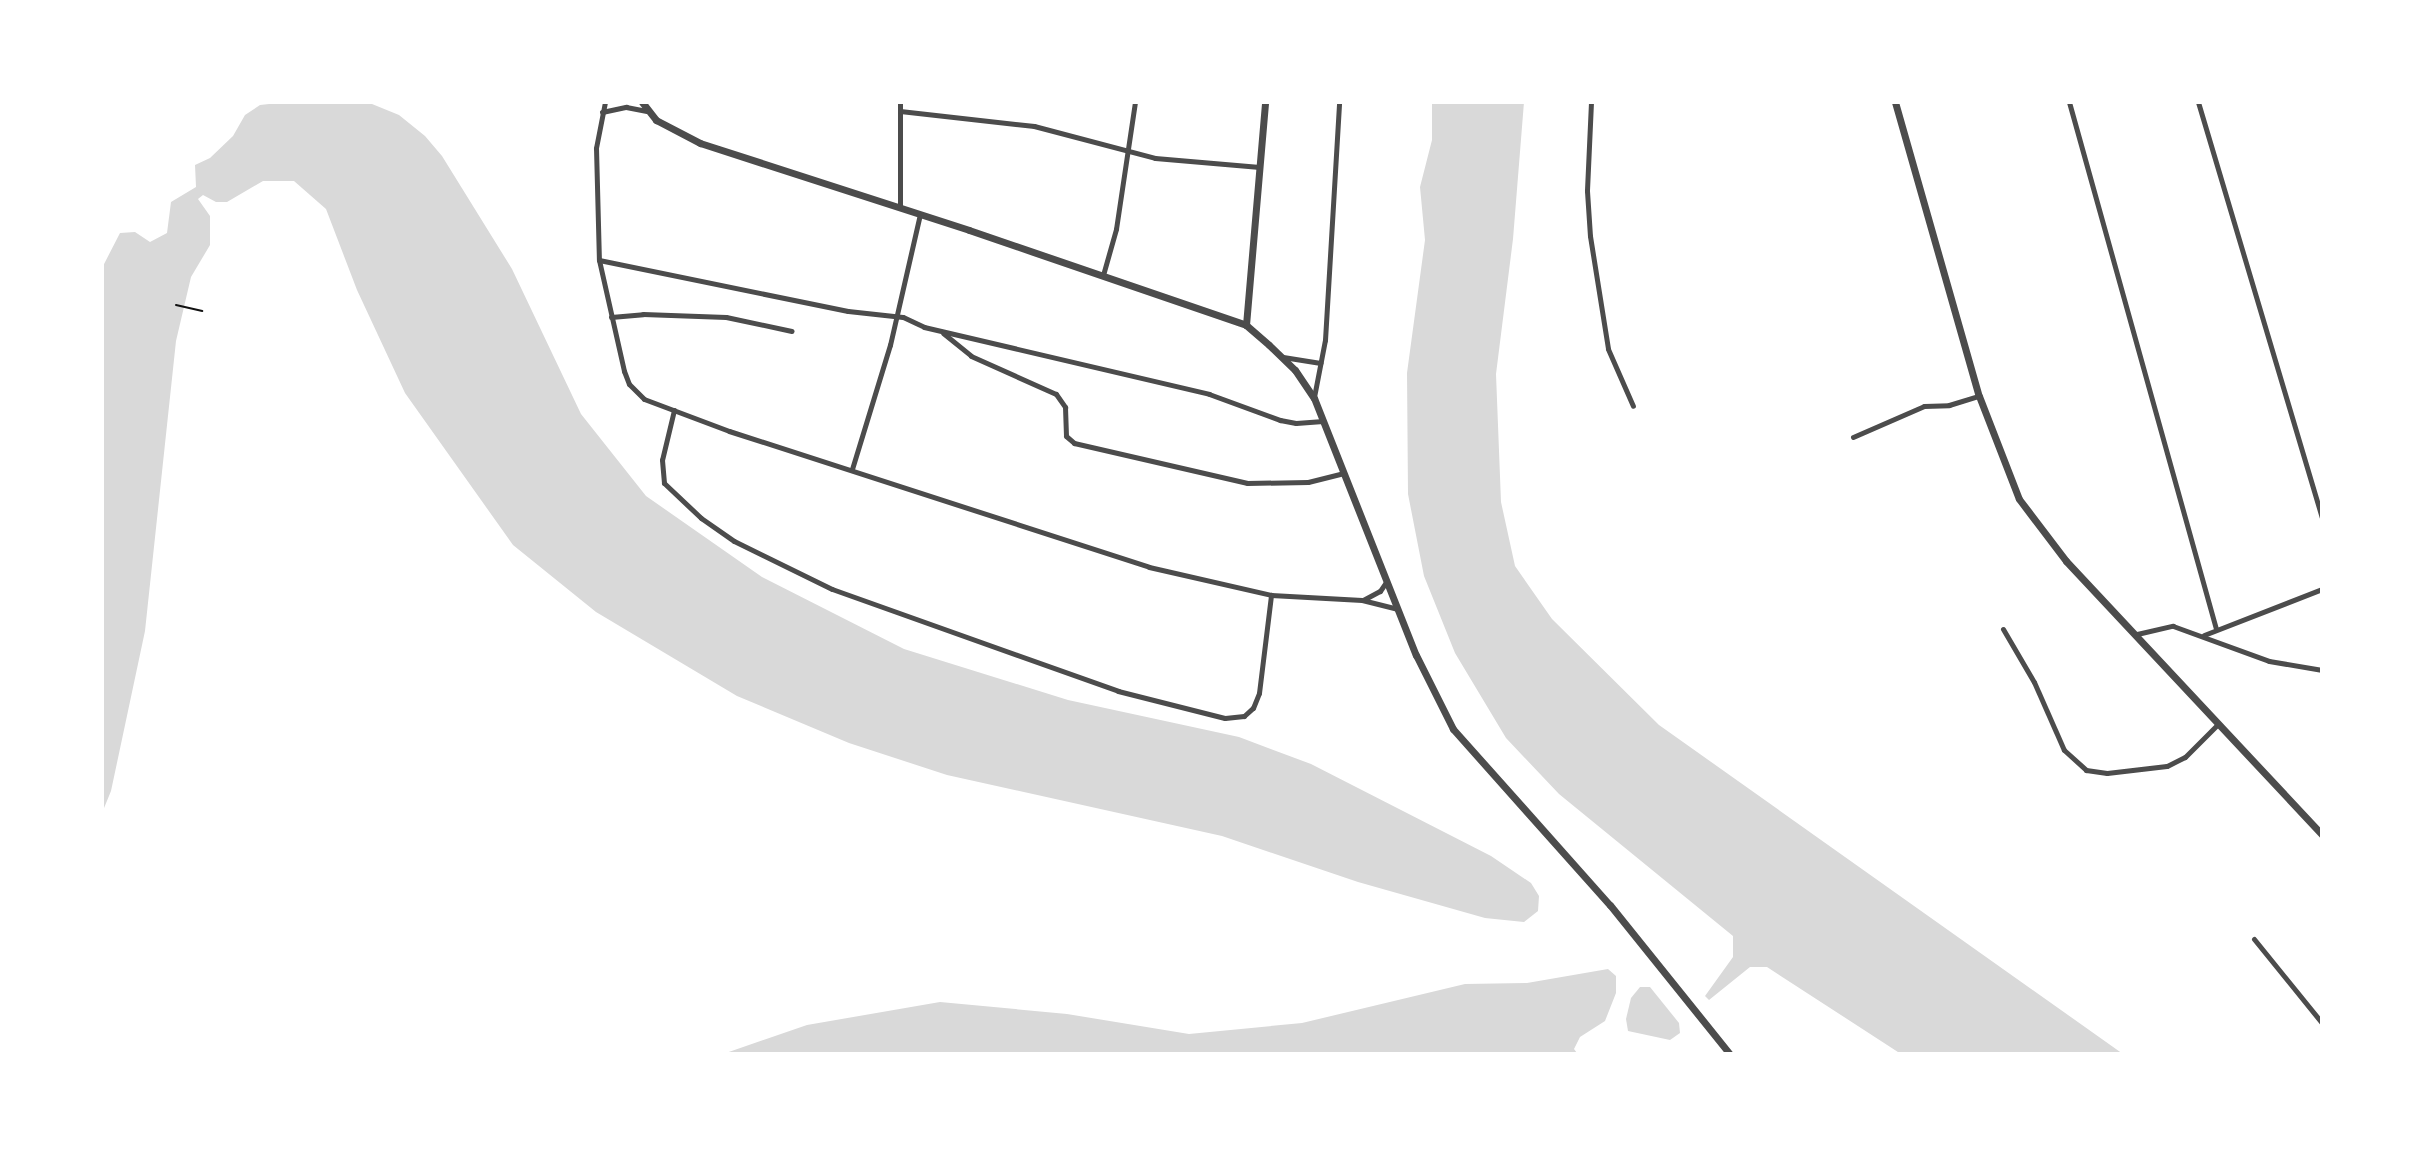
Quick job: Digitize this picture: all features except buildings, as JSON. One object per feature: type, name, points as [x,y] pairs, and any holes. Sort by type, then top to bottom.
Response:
[{"type":"street","points":[[605,102],[596,148],[599,260],[629,384],[644,399],[1149,567],[1271,595],[1362,600],[1397,609]]},
{"type":"street","points":[[642,102],[667,128],[700,143],[900,207],[1246,325],[1283,357],[1314,398],[1436,699],[1469,750],[1610,905],[1730,1054]]},
{"type":"street","points":[[900,102],[900,207]]},
{"type":"street","points":[[1103,275],[1116,229],[1135,102]]},
{"type":"street","points":[[1246,325],[1265,102]]},
{"type":"street","points":[[1314,398],[1321,363],[1331,266],[1332,175],[1339,102]]},
{"type":"street","points":[[1591,102],[1587,191],[1590,236],[1608,349],[1633,406]]},
{"type":"street","points":[[1895,102],[1979,396],[2019,499],[2041,532],[2322,835]]},
{"type":"street","points":[[2069,102],[2216,629]]},
{"type":"street","points":[[2198,102],[2272,359],[2322,517]]},
{"type":"street","points":[[601,112],[626,107],[648,111]]},
{"type":"street","points":[[900,111],[1034,126],[1155,158],[1260,167]]},
{"type":"street","points":[[852,469],[890,345],[894,316],[920,214]]},
{"type":"street","points":[[599,260],[848,311],[894,316],[940,331],[1209,394],[1280,420],[1296,423],[1323,421]]},
{"type":"street","points":[[611,317],[643,314],[726,317],[792,331]]},
{"type":"street","points":[[940,331],[971,356],[1056,394],[1065,407],[1066,436],[1074,443],[1247,483],[1308,482],[1345,472]]},
{"type":"street","points":[[1283,357],[1321,363]]},
{"type":"street","points":[[1853,437],[1924,406],[1949,405],[1979,396]]},
{"type":"street","points":[[674,410],[662,460],[664,483],[690,509],[734,541],[832,589],[1118,691],[1225,718],[1244,716],[1253,708],[1259,693],[1271,595]]},
{"type":"street","points":[[1362,600],[1380,591],[1386,582]]},
{"type":"street","points":[[2204,635],[2322,589]]},
{"type":"street","points":[[2137,634],[2173,626],[2269,661],[2322,670]]},
{"type":"street","points":[[2003,629],[2034,682],[2064,750],[2086,770],[2124,772],[2167,766],[2185,757],[2218,724]]},
{"type":"street","points":[[2254,939],[2322,1023]]},
{"type":"path","points":[[176,305],[202,311]]},
{"type":"shaded area","points":[[287,102],[372,104],[399,115],[425,136],[442,156],[512,269],[581,414],[646,496],[762,577],[904,649],[1068,700],[1239,737],[1311,764],[1491,856],[1531,883],[1539,896],[1538,911],[1524,922],[1485,918],[1358,882],[1222,836],[947,775],[849,743],[737,696],[596,612],[513,545],[405,393],[357,290],[326,209],[294,181],[263,181],[227,202],[216,202],[203,195],[198,199],[210,216],[210,245],[191,277],[176,341],[145,631],[111,791],[102,813],[102,268],[120,233],[135,232],[150,242],[167,233],[171,202],[196,187],[195,165],[210,158],[233,136],[245,115],[260,105]]},
{"type":"shaded area","points":[[1432,102],[1524,102],[1513,239],[1496,374],[1501,502],[1515,566],[1552,619],[1659,725],[2123,1054],[1901,1054],[1767,967],[1750,967],[1709,1000],[1705,996],[1733,957],[1733,936],[1559,794],[1506,738],[1455,653],[1424,576],[1408,494],[1407,373],[1425,240],[1420,187],[1432,140]]},
{"type":"shaded area","points":[[1608,969],[1616,976],[1616,993],[1605,1021],[1580,1037],[1574,1049],[1577,1053],[1590,1054],[723,1054],[807,1025],[940,1002],[1067,1014],[1189,1034],[1302,1023],[1465,984],[1527,983]]},
{"type":"shaded area","points":[[1640,987],[1650,987],[1679,1023],[1680,1033],[1670,1040],[1628,1031],[1626,1019],[1631,998]]}]
